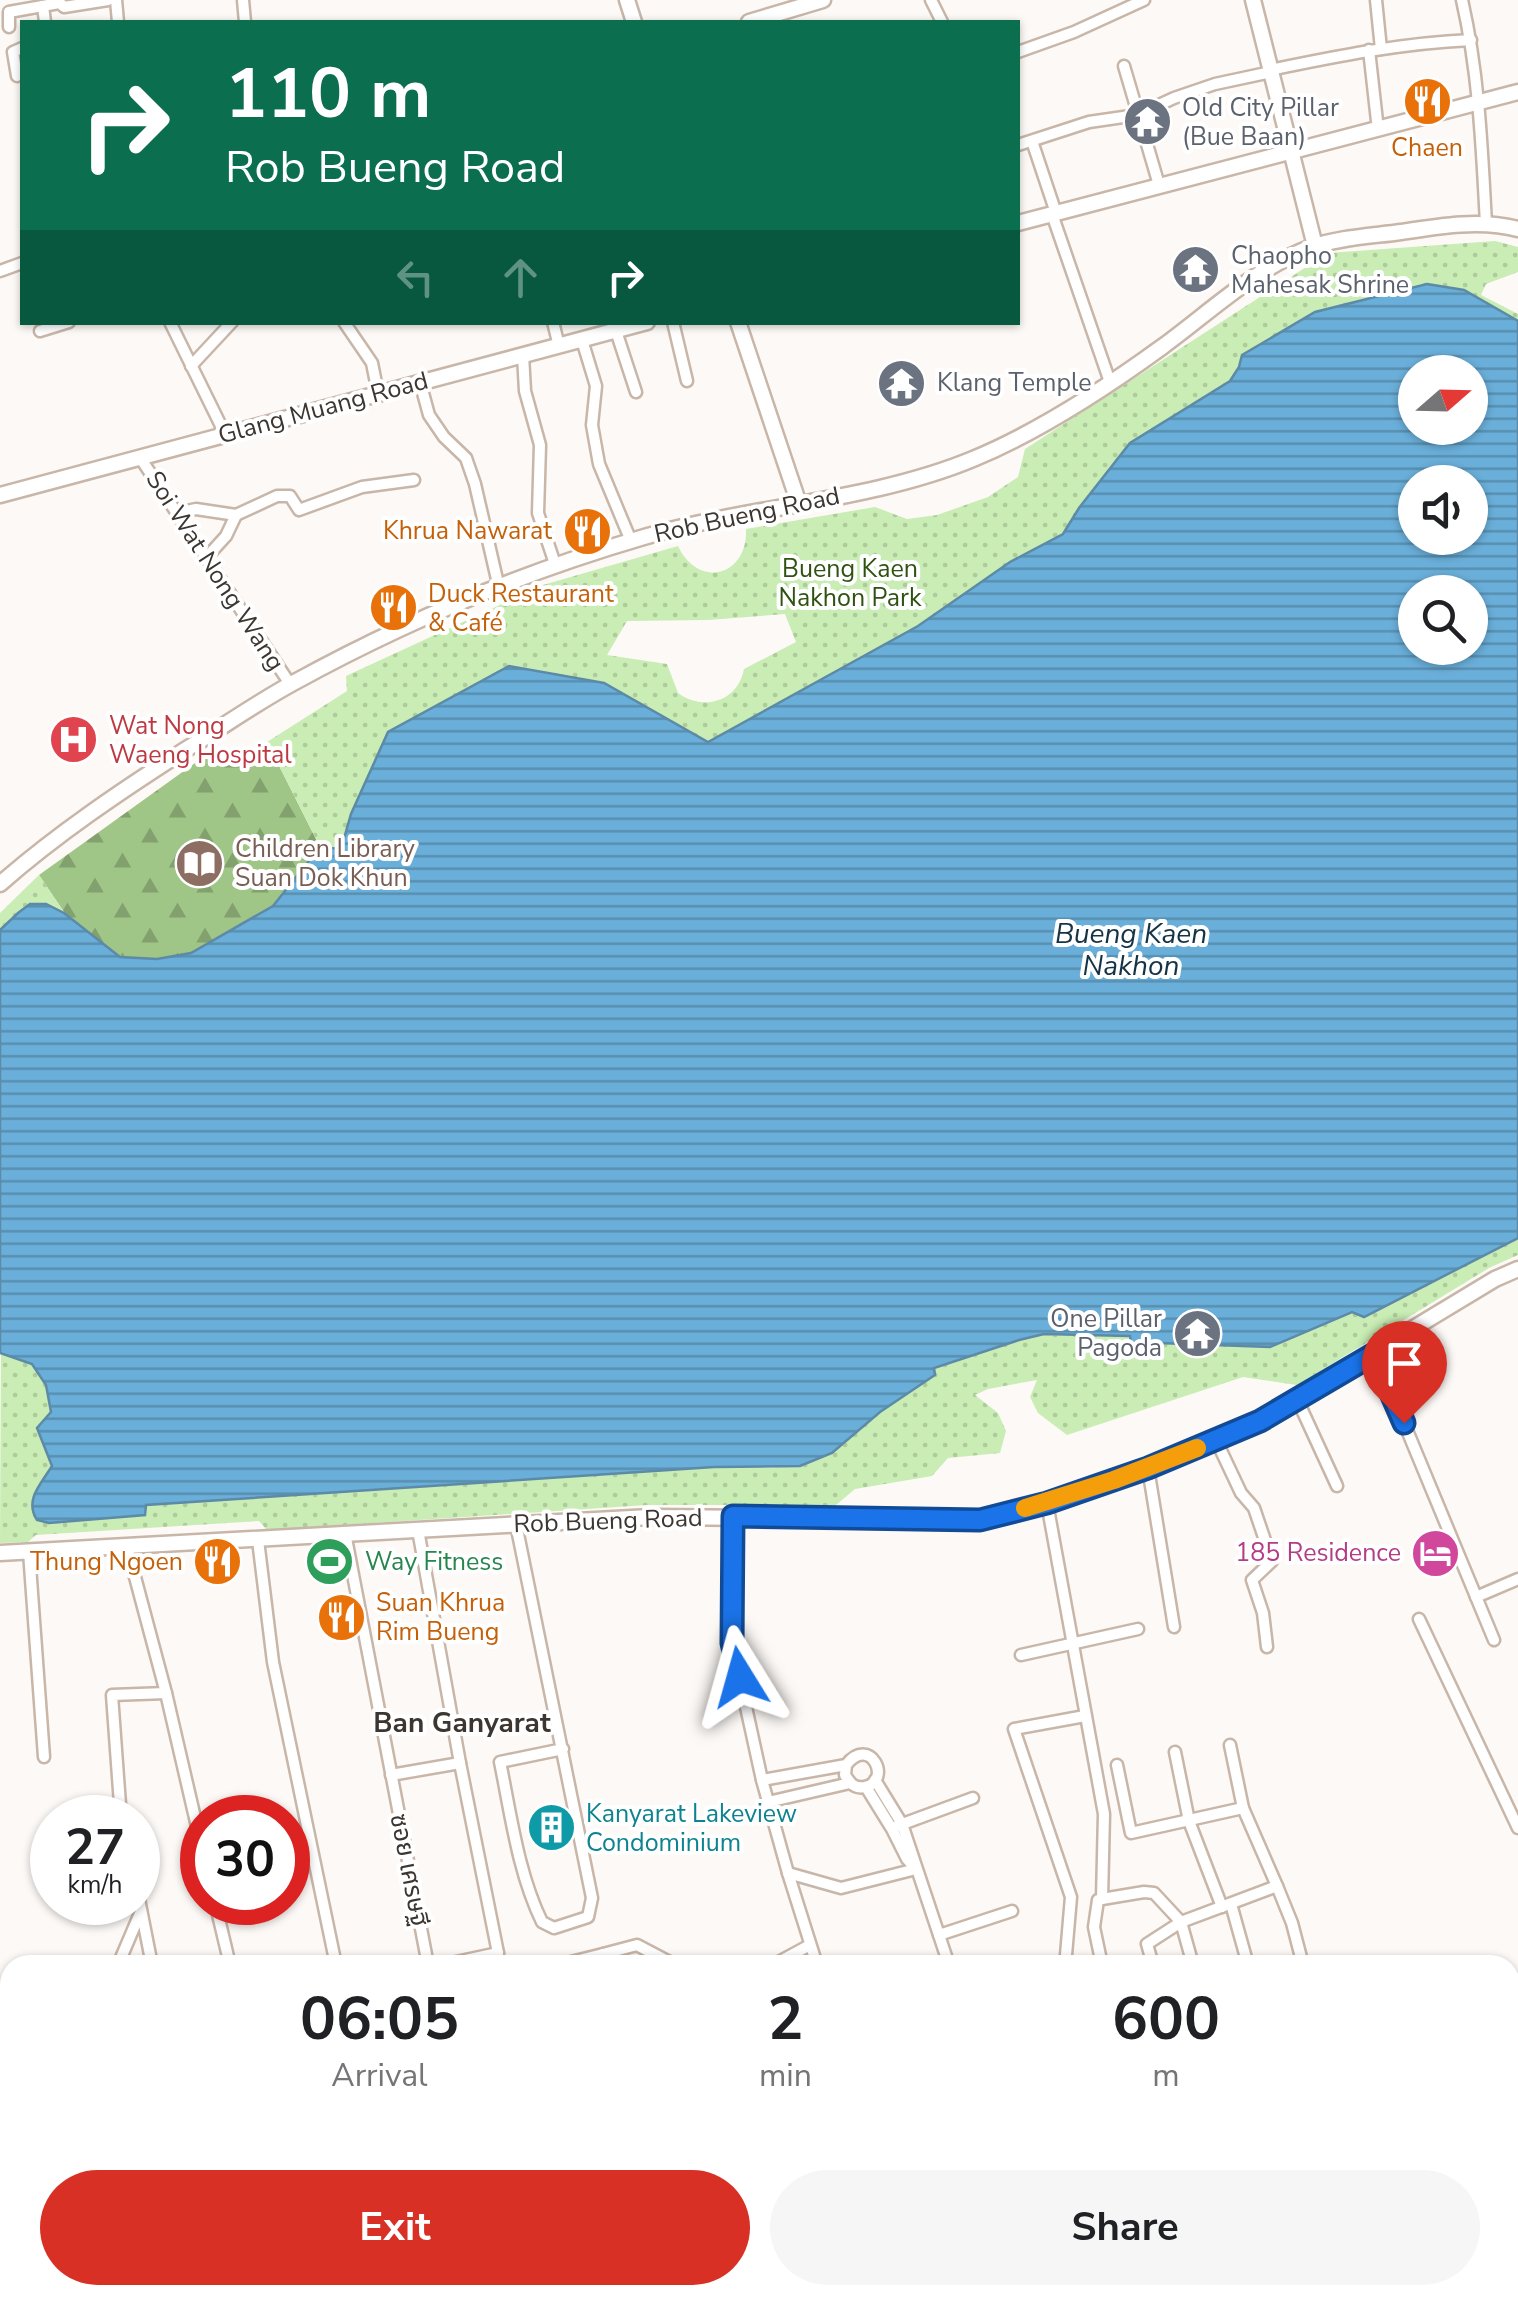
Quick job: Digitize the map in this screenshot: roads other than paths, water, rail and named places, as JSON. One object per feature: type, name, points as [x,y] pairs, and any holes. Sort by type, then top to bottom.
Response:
[{"type":"street","points":[[9,27],[9,12],[58,2],[64,7],[108,0]]},
{"type":"street","points":[[756,20],[823,0]]},
{"type":"street","points":[[1020,51],[1144,0]]},
{"type":"street","points":[[1253,0],[1314,246]]},
{"type":"street","points":[[1376,0],[1378,130]]},
{"type":"street","points":[[1462,0],[1479,103],[1486,224]]},
{"type":"street","points":[[43,6],[45,20]]},
{"type":"street","points":[[1110,382],[1054,213],[1022,140],[1089,122],[1138,115],[1215,84],[1270,71],[1375,50],[1471,40]]},
{"type":"street","points":[[17,76],[13,52],[20,49]]},
{"type":"street","points":[[1124,66],[1159,185]]},
{"type":"street","points":[[1020,222],[1518,92]]},
{"type":"street","name":"Rob Bueng Road","points":[[0,884],[36,852],[146,775],[290,684],[413,622],[631,542],[694,524],[899,483],[972,460],[1110,382],[1265,269],[1314,246],[1430,227],[1497,224],[1518,229]]},
{"type":"street","points":[[40,332],[63,325]]},
{"type":"street","points":[[171,325],[224,434]]},
{"type":"street","points":[[191,366],[229,325]]},
{"type":"street","points":[[346,325],[372,363],[378,394]]},
{"type":"street","points":[[554,325],[559,346]]},
{"type":"street","name":"Glang Muang Road","points":[[0,495],[637,325]]},
{"type":"street","points":[[674,325],[687,381]]},
{"type":"street","points":[[739,325],[799,504]]},
{"type":"street","points":[[616,331],[636,392]]},
{"type":"street","points":[[582,340],[596,386],[592,426],[599,464],[631,542]]},
{"type":"street","points":[[522,355],[525,391],[540,445],[538,513],[556,567]]},
{"type":"street","points":[[420,382],[429,415],[466,458],[476,484],[499,588]]},
{"type":"street","name":"Soi Wat Nong Wang","points":[[141,459],[290,684]]},
{"type":"street","points":[[177,513],[196,509],[236,515],[277,496],[290,496],[298,510],[362,487],[414,480]]},
{"type":"street","points":[[206,558],[226,536],[236,515]]},
{"type":"street","name":"Rob Bueng Road","points":[[0,1553],[650,1517],[980,1520],[1047,1503],[1148,1468],[1260,1421],[1518,1268]]},
{"type":"street","points":[[1374,1354],[1494,1640]]},
{"type":"street","points":[[1298,1400],[1338,1486]]},
{"type":"street","points":[[1216,1440],[1242,1493],[1254,1508],[1272,1560],[1252,1580],[1263,1613],[1267,1647]]},
{"type":"street","points":[[1148,1468],[1174,1626]]},
{"type":"street","points":[[1047,1503],[1104,1814],[1102,1899]]},
{"type":"street","points":[[733,1516],[732,1643],[762,1780],[814,1955]]},
{"type":"street","points":[[516,1524],[563,1749],[592,1904],[588,1917],[554,1928],[542,1922],[533,1904],[500,1762],[563,1749]]},
{"type":"street","points":[[418,1530],[498,1953],[492,1955]]},
{"type":"street","name":"ซอย เศรษฐี","points":[[346,1533],[426,1955]]},
{"type":"street","points":[[258,1540],[273,1662],[334,1955]]},
{"type":"street","points":[[127,1547],[190,1795]]},
{"type":"street","points":[[29,1552],[44,1757]]},
{"type":"street","points":[[1476,1597],[1518,1579]]},
{"type":"street","points":[[1419,1619],[1518,1828]]},
{"type":"street","points":[[1021,1655],[1138,1629]]},
{"type":"street","points":[[119,1795],[112,1695],[166,1692]]},
{"type":"street","points":[[1066,1955],[1071,1897],[1014,1729],[1085,1716]]},
{"type":"street","points":[[1230,1746],[1243,1808],[1278,1886],[1300,1955]]},
{"type":"street","points":[[1176,1752],[1189,1821],[1244,1955]]},
{"type":"street","points":[[768,1802],[850,1784],[861,1788],[871,1784],[878,1776],[877,1764],[869,1756],[858,1754],[849,1760],[845,1775],[850,1784]]},
{"type":"street","points":[[390,1776],[460,1764]]},
{"type":"street","points":[[762,1780],[846,1765]]},
{"type":"street","points":[[1117,1765],[1131,1833],[1243,1808]]},
{"type":"street","points":[[871,1784],[897,1826],[907,1860],[916,1868],[946,1955]]},
{"type":"street","points":[[897,1826],[973,1798]]},
{"type":"street","points":[[788,1874],[841,1888],[916,1868]]},
{"type":"street","points":[[1150,1955],[1147,1944],[1182,1922],[1278,1886]]},
{"type":"street","points":[[1100,1955],[1094,1928],[1098,1900],[1144,1892],[1154,1893],[1182,1922],[1190,1955]]},
{"type":"street","points":[[939,1935],[1012,1910]]},
{"type":"street","points":[[122,1955],[135,1925]]},
{"type":"street","points":[[144,1925],[150,1955]]},
{"type":"street","points":[[220,1925],[228,1955]]},
{"type":"street","points":[[616,1955],[637,1945],[656,1955]]},
{"type":"street","points":[[792,1955],[810,1945]]},
{"type":"water","name":"Bueng Kaen Nakhon","points":[[1427,284],[1464,290],[1518,321],[1518,1238],[1364,1317],[1352,1312],[1270,1347],[1131,1342],[1130,1336],[1044,1334],[1019,1340],[934,1368],[935,1375],[880,1412],[832,1453],[800,1466],[714,1467],[146,1505],[145,1515],[49,1523],[37,1520],[33,1499],[52,1466],[37,1428],[51,1412],[46,1385],[32,1364],[0,1353],[0,930],[30,904],[46,904],[64,913],[120,957],[157,959],[191,953],[273,906],[320,847],[341,849],[351,814],[388,732],[509,666],[604,683],[708,742],[918,626],[1010,562],[1063,534],[1130,443],[1230,381],[1242,355],[1315,312]]},
{"type":"place","name":"Chaen","points":[[1427,102]]},
{"type":"place","name":"Old City Pillar (Bue Baan)","points":[[1147,122]]},
{"type":"place","name":"Chaopho Mahesak Shrine","points":[[1196,270]]},
{"type":"place","name":"Klang Temple","points":[[902,383]]},
{"type":"place","name":"Khrua Nawarat","points":[[587,531]]},
{"type":"place","name":"Duck Restaurant & Café","points":[[393,608]]},
{"type":"place","name":"Wat Nong Waeng Hospital","points":[[74,740]]},
{"type":"place","name":"Children Library Suan Dok Khun","points":[[200,863]]},
{"type":"place","name":"One Pillar Pagoda","points":[[1197,1333]]},
{"type":"place","name":"185 Residence","points":[[1436,1553]]},
{"type":"place","name":"Thung Ngoen","points":[[218,1562]]},
{"type":"place","name":"Way Fitness","points":[[330,1562]]},
{"type":"place","name":"Suan Khrua Rim Bueng","points":[[341,1617]]},
{"type":"place","name":"Kanyarat Lakeview Condominium","points":[[551,1828]]},
{"type":"district","name":"Ban Ganyarat","points":[[462,1723]]},
{"type":"park label","name":"Bueng Kaen Nakhon Park","points":[[850,584]]}]
